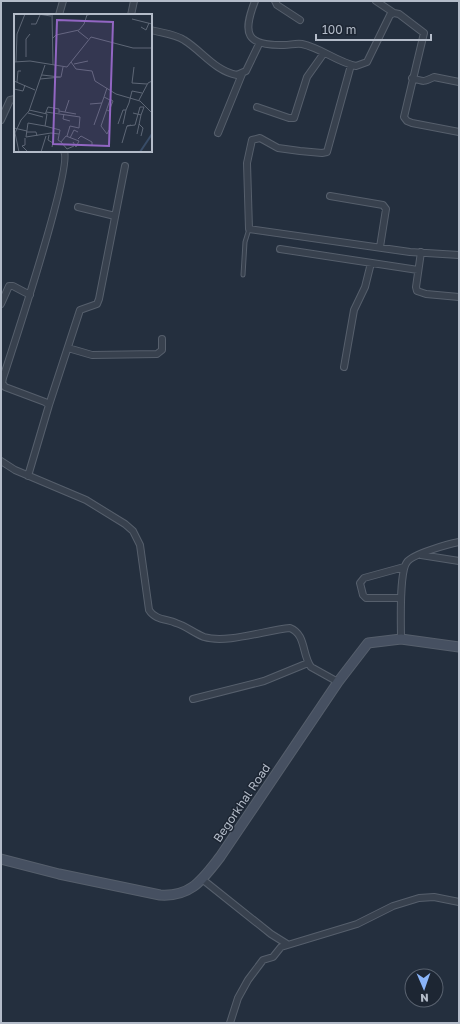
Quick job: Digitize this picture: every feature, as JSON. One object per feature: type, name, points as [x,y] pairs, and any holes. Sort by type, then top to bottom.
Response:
[{"type":"street","points":[[59,14],[63,1]]},
{"type":"street","points":[[131,14],[134,1]]},
{"type":"street","points":[[255,1],[247,31],[259,44],[303,44],[351,65],[362,65],[367,62],[383,27],[390,15],[394,13]]},
{"type":"street","points":[[276,1],[277,5],[300,20]]},
{"type":"street","points":[[376,1],[404,18],[424,33],[404,111],[404,117],[407,121],[459,132]]},
{"type":"street","points":[[152,30],[178,37],[186,41],[213,64],[232,74],[242,74]]},
{"type":"street","points":[[218,133],[242,74],[246,71],[259,44]]},
{"type":"street","points":[[257,107],[289,118],[294,118],[307,77],[324,52]]},
{"type":"street","points":[[351,65],[327,152],[322,154],[278,148],[260,138],[252,140],[247,163],[249,229],[421,252],[459,254]]},
{"type":"street","points":[[412,78],[423,82],[434,77],[459,82]]},
{"type":"street","points":[[1,120],[7,103],[10,100],[14,100]]},
{"type":"street","points":[[49,405],[45,402],[6,387],[2,383],[30,295],[59,192],[66,157],[64,152]]},
{"type":"street","points":[[28,476],[80,310],[97,304],[125,166]]},
{"type":"street","points":[[330,196],[383,204],[386,209],[380,247]]},
{"type":"street","points":[[78,207],[115,216]]},
{"type":"street","points":[[280,249],[418,270]]},
{"type":"street","points":[[421,252],[416,287],[420,293],[459,297]]},
{"type":"street","points":[[344,367],[354,310],[365,287],[370,263]]},
{"type":"street","points":[[1,304],[9,286],[13,286],[30,295]]},
{"type":"street","points":[[68,348],[92,355],[157,354],[162,350],[162,339]]},
{"type":"street","points":[[1,461],[28,476],[86,500],[125,524],[133,531],[140,545],[149,610],[155,617],[179,624],[205,637],[215,638],[252,635],[290,628],[300,636],[308,663],[315,671],[338,682]]},
{"type":"street","points":[[401,639],[401,598],[404,567],[411,558],[440,546],[459,542]]},
{"type":"street","points":[[419,555],[459,560]]},
{"type":"street","points":[[401,598],[366,598],[363,595],[360,583],[364,578],[404,567]]},
{"type":"street","name":"Begorkhal Road","points":[[1,859],[59,874],[160,894],[174,896],[183,893],[202,879],[220,857],[338,682],[368,643],[401,639],[459,647]]},
{"type":"street","points":[[194,699],[264,681],[308,663]]},
{"type":"street","points":[[202,879],[271,934],[287,944]]},
{"type":"street","points":[[230,1023],[238,998],[260,963],[265,959],[273,957],[279,949],[287,944],[357,924],[393,906],[419,898],[434,897],[459,902]]},
{"type":"lane","points":[[243,275],[245,242],[249,229]]}]
